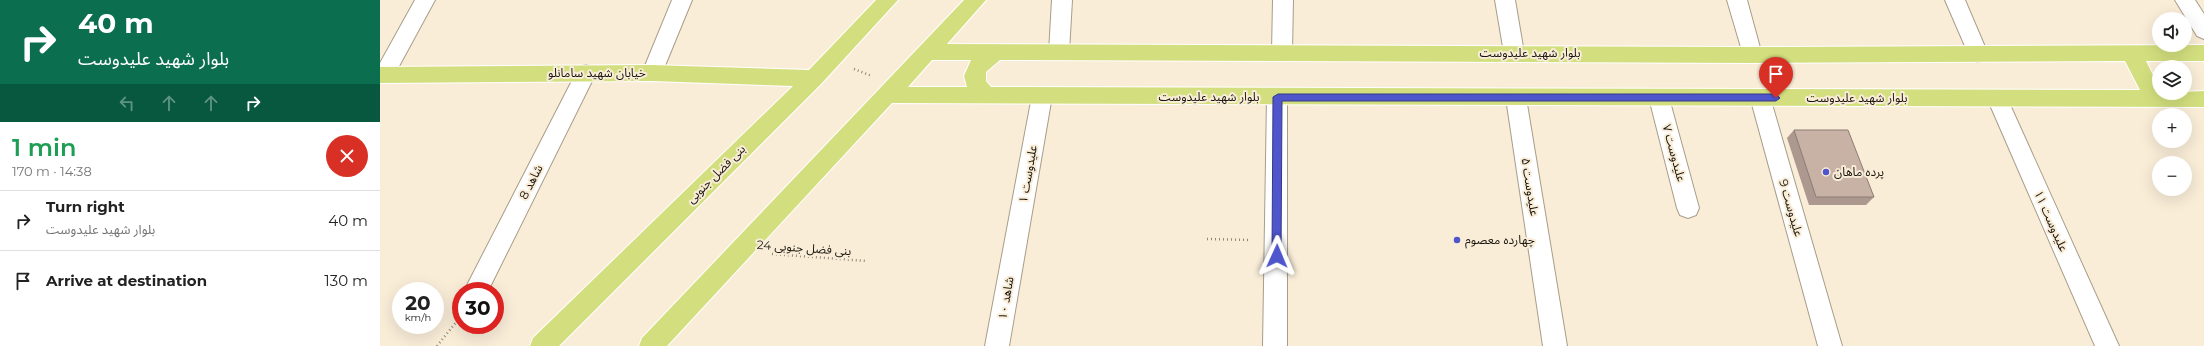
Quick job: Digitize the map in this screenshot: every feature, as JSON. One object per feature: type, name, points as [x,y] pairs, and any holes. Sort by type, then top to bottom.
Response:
[{"type":"main road","points":[[651,346],[976,0]]},
{"type":"main road","name":"بنی فضل جنوبی","points":[[542,346],[814,78],[884,2]]},
{"type":"main road","name":"بلوار شهید علیدوست","points":[[927,52],[1282,52],[1752,55],[2204,53]]},
{"type":"main road","points":[[986,96],[979,91],[975,84],[974,76],[981,62],[998,52]]},
{"type":"main road","points":[[2131,53],[2152,93]]},
{"type":"main road","name":"خیابان شهید سامانلو","points":[[382,75],[586,72],[814,78]]},
{"type":"main road","name":"بلوار شهید علیدوست","points":[[891,91],[986,96],[2152,99]]},
{"type":"main road","name":"بلوار شهید علیدوست","points":[[2192,99],[2204,99]]},
{"type":"street","points":[[382,75],[425,0]]},
{"type":"street","points":[[652,73],[682,0]]},
{"type":"street","points":[[1059,52],[1062,0]]},
{"type":"street","points":[[1282,52],[1283,0]]},
{"type":"street","points":[[1506,0],[1514,53]]},
{"type":"street","points":[[1737,0],[1752,55]]},
{"type":"street","points":[[1955,0],[1978,54]]},
{"type":"street","points":[[2186,0],[2204,31]]},
{"type":"street","name":"شاهد 8","points":[[481,282],[586,72]]},
{"type":"street","name":"علیدوست ۱","points":[[1014,251],[1042,96]]},
{"type":"street","points":[[1275,346],[1278,97]]},
{"type":"street","name":"علیدوست ۵","points":[[1516,98],[1549,300],[1555,346]]},
{"type":"street","name":"علیدوست ۷","points":[[1660,98],[1688,208]]},
{"type":"street","name":"علیدوست 9","points":[[1760,98],[1830,346]]},
{"type":"street","name":"علیدوست ۱۱","points":[[1997,98],[2106,345]]},
{"type":"street","name":"شاهد ۱۰","points":[[997,346],[1014,251]]},
{"type":"path","points":[[832,59],[891,91]]},
{"type":"path","points":[[1208,239],[1277,241]]},
{"type":"path","name":"بنی فضل جنوبی 24","points":[[740,252],[867,261]]},
{"type":"path","points":[[437,346],[452,327]]},
{"type":"building","name":"پرده ماهان","points":[[1794,130],[1848,130],[1874,197],[1816,197]]},
{"type":"place","name":"پرده ماهان","points":[[1826,172]]},
{"type":"place","name":"چهارده معصوم","points":[[1457,240]]},
{"type":"route","points":[[1277,256],[1278,97],[1776,98]]}]
